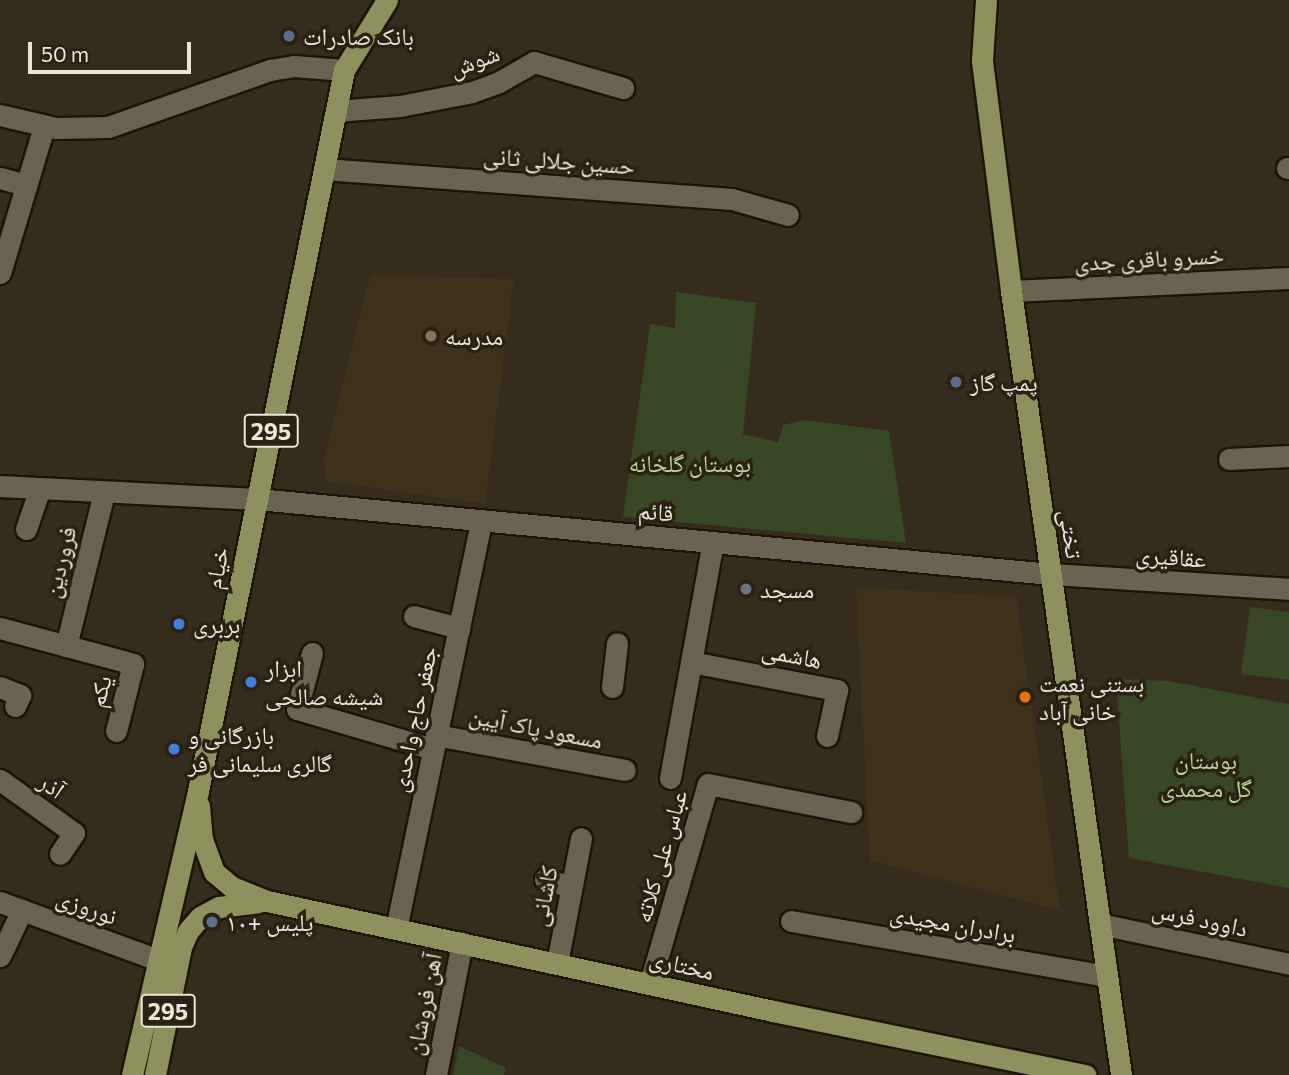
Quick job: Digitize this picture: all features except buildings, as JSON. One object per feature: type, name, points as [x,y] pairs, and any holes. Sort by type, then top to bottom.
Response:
[{"type":"main road","name":"295","points":[[344,70],[387,0]]},
{"type":"main road","name":"تختی","points":[[986,0],[982,61],[1011,291],[1121,1075]]},
{"type":"main road","name":"خیام","points":[[132,1075],[156,959],[198,791],[344,70]]},
{"type":"main road","name":"295","points":[[198,791],[202,839],[214,872],[233,887],[267,901]]},
{"type":"main road","name":"295","points":[[155,1075],[181,947],[188,931],[200,917],[219,907],[240,902],[267,901]]},
{"type":"main road","name":"مختاری","points":[[267,901],[1086,1075]]},
{"type":"street","name":"شوش","points":[[336,111],[400,106],[448,98],[499,82],[534,62],[623,88]]},
{"type":"street","points":[[0,115],[44,126],[108,127],[270,70],[294,66],[344,70]]},
{"type":"street","points":[[0,273],[44,126]]},
{"type":"street","name":"حسین جلالی ثانی","points":[[324,169],[732,199],[788,215]]},
{"type":"street","points":[[0,178],[26,185]]},
{"type":"street","name":"خسرو باقری جدی","points":[[1011,291],[1289,278]]},
{"type":"street","points":[[1229,459],[1289,456]]},
{"type":"street","name":"فروردین","points":[[0,486],[257,499]]},
{"type":"street","points":[[26,529],[40,488]]},
{"type":"street","name":"فروردین","points":[[66,646],[104,492]]},
{"type":"street","name":"قائم","points":[[257,499],[1051,574]]},
{"type":"street","name":"جعفر حاج واحدی","points":[[396,929],[481,521]]},
{"type":"street","points":[[670,778],[713,542]]},
{"type":"street","name":"عقاقیری","points":[[1051,574],[1289,589]]},
{"type":"street","points":[[414,616],[459,628]]},
{"type":"street","points":[[0,628],[66,646]]},
{"type":"street","points":[[612,687],[617,643]]},
{"type":"street","name":"یکم","points":[[66,646],[134,664],[116,730]]},
{"type":"street","name":"مسعود پاک آیین","points":[[312,653],[297,709],[435,742],[625,770]]},
{"type":"street","name":"هاشمی","points":[[691,662],[837,690],[827,736]]},
{"type":"street","points":[[0,687],[20,695],[16,706]]},
{"type":"street","name":"آذر","points":[[0,780],[74,833],[60,854]]},
{"type":"street","name":"عباس علی کلاته","points":[[650,983],[708,784],[851,812]]},
{"type":"street","name":"کاشانی","points":[[557,963],[580,838]]},
{"type":"street","points":[[545,879],[571,887]]},
{"type":"street","name":"نوروزی","points":[[0,902],[156,959]]},
{"type":"street","points":[[0,956],[22,910]]},
{"type":"street","name":"برادران مجیدی","points":[[791,921],[1107,976]]},
{"type":"street","name":"داوود فرس","points":[[1100,924],[1289,964]]},
{"type":"street","name":"آهن فروشان","points":[[436,1075],[462,943]]},
{"type":"shaded area","points":[[370,275],[514,279],[485,504],[326,481],[324,461]]},
{"type":"shaded area","points":[[856,587],[1016,597],[1060,910],[870,861]]},
{"type":"green space","name":"بوستان گلخانه","points":[[676,292],[756,303],[743,434],[778,442],[783,425],[805,420],[889,431],[906,543],[623,517],[650,324],[675,328]]},
{"type":"green space","points":[[1250,607],[1289,612],[1289,680],[1241,674]]},
{"type":"green space","name":"بوستان گل محمدی","points":[[1116,679],[1168,681],[1289,704],[1289,888],[1129,858]]},
{"type":"green space","points":[[459,1046],[506,1068],[504,1075],[453,1075]]},
{"type":"place","name":"بانک صادرات","points":[[289,36]]},
{"type":"place","name":"مدرسه","points":[[431,336]]},
{"type":"place","name":"پمپ گاز","points":[[956,382]]},
{"type":"place","name":"مسجد","points":[[746,589]]},
{"type":"place","name":"بربری","points":[[179,624]]},
{"type":"place","name":"ابزار شیشه صالحی","points":[[251,682]]},
{"type":"place","name":"بستنی نعمت خانی آباد","points":[[1025,697]]},
{"type":"place","name":"بازرگانی و گالری سلیمانی فر","points":[[174,749]]},
{"type":"place","name":"پلیس +۱۰","points":[[212,922]]}]
